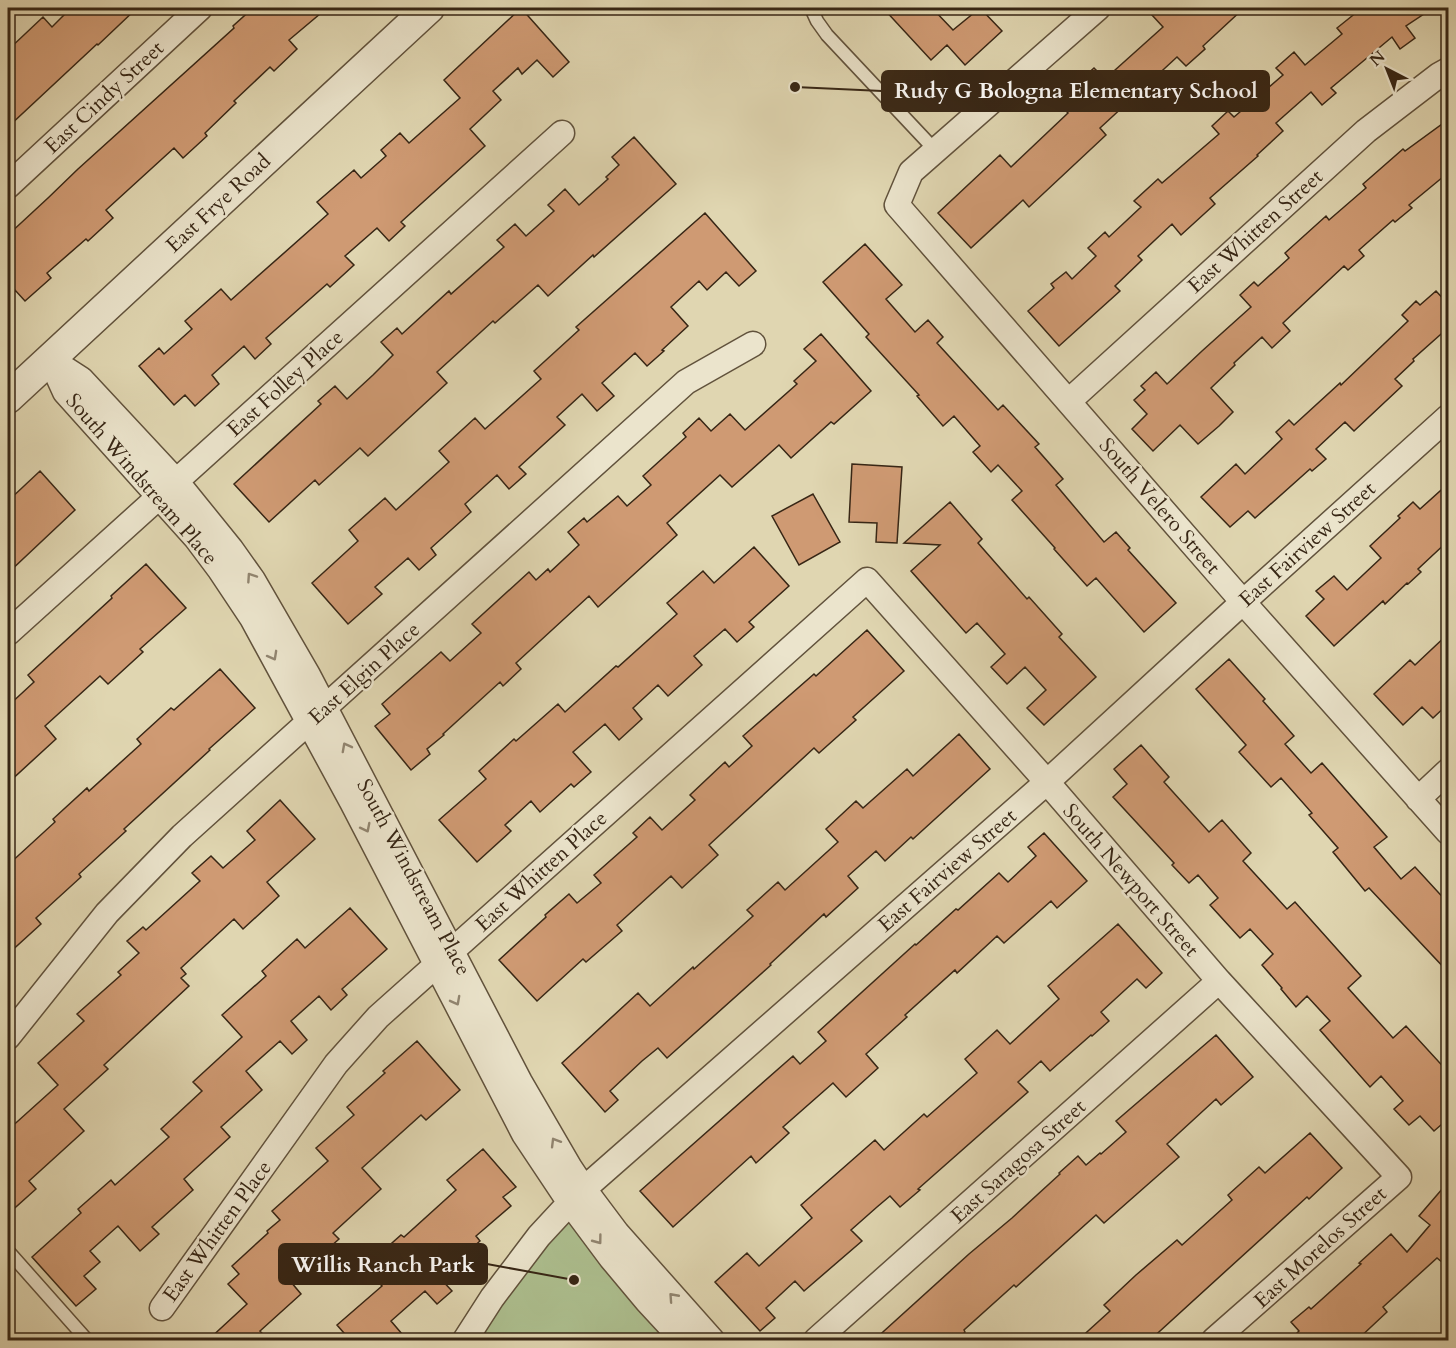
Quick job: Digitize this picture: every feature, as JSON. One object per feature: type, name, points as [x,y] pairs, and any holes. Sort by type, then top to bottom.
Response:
[{"type":"street","name":"East Cindy Street","points":[[8,186],[200,8]]},
{"type":"street","name":"East Frye Road","points":[[8,398],[429,8]]},
{"type":"street","points":[[935,150],[1098,8]]},
{"type":"street","name":"East Whitten Street","points":[[1069,401],[1366,131],[1438,75],[1449,70]]},
{"type":"street","name":"East Folley Place","points":[[8,633],[562,133]]},
{"type":"street","name":"South Velero Street","points":[[935,150],[911,172],[897,205],[1243,602],[1449,832]]},
{"type":"street","name":"East Elgin Place","points":[[8,1037],[107,914],[182,836],[686,382],[753,344]]},
{"type":"street","name":"South Windstream Place","points":[[50,359],[81,379],[168,488],[231,549],[253,580],[281,627],[317,714],[445,957],[524,1134],[577,1196],[617,1233],[712,1341]]},
{"type":"street","name":"East Fairview Street","points":[[465,1341],[498,1289],[539,1236],[577,1196],[1047,782],[1449,417]]},
{"type":"street","name":"South Newport Street","points":[[867,580],[1047,782],[1219,981],[1399,1177]]},
{"type":"street","name":"East Whitten Place","points":[[162,1308],[336,1064],[378,1017],[867,580]]},
{"type":"street","points":[[1418,799],[1449,771]]},
{"type":"street","name":"East Saragosa Street","points":[[816,1341],[1219,981]]},
{"type":"street","name":"East Morelos Street","points":[[1214,1341],[1399,1177]]},
{"type":"street","name":"South Windstream Place","points":[[577,1196],[611,1258],[683,1341]]},
{"type":"lane","points":[[812,8],[817,21],[827,35],[935,150]]},
{"type":"lane","points":[[8,1251],[87,1341]]},
{"type":"green space","points":[[577,1195],[697,1340],[465,1340]]},
{"type":"building","points":[[71,8],[137,8],[8,127],[8,50],[43,17],[52,27]]},
{"type":"building","points":[[253,8],[327,8],[289,40],[297,49],[274,71],[270,67],[234,101],[236,103],[205,133],[207,136],[183,158],[174,148],[106,210],[113,218],[47,273],[51,278],[25,301],[15,290],[8,297],[8,235]]},
{"type":"building","points":[[521,8],[569,62],[553,77],[537,60],[522,74],[518,68],[493,91],[501,100],[470,129],[485,146],[401,222],[405,226],[389,241],[377,228],[345,256],[354,265],[330,287],[327,284],[266,338],[271,344],[255,359],[244,346],[212,375],[219,384],[195,406],[185,395],[174,405],[139,366],[159,348],[164,354],[192,329],[185,321],[221,289],[231,300],[328,214],[317,202],[354,170],[361,178],[386,156],[381,150],[400,133],[409,143],[460,98],[444,80]]},
{"type":"building","points":[[883,8],[932,8],[953,30],[980,8],[1002,31],[965,65],[947,45],[931,60]]},
{"type":"building","points":[[1160,8],[1244,8],[1203,46],[1205,49],[1186,66],[1177,57],[1100,128],[1106,135],[1029,207],[1023,200],[971,248],[938,213],[1000,155],[1011,167],[1068,113],[1057,101],[1094,68],[1105,79],[1163,27],[1152,15]]},
{"type":"building","points":[[1362,8],[1433,8],[1406,26],[1415,38],[1400,49],[1392,37],[1331,88],[1336,93],[1322,105],[1311,92],[1276,123],[1283,131],[1210,198],[1215,204],[1181,235],[1172,224],[1138,256],[1142,260],[1115,286],[1120,291],[1059,346],[1028,311],[1054,288],[1051,284],[1066,272],[1072,279],[1096,256],[1088,248],[1105,232],[1109,237],[1141,207],[1134,201],[1158,179],[1162,183],[1219,134],[1212,126],[1228,111],[1234,117],[1283,75],[1276,68],[1294,52],[1305,65],[1342,34],[1337,28]]},
{"type":"building","points":[[1449,119],[1449,172],[1409,205],[1412,208],[1395,222],[1393,220],[1359,250],[1364,256],[1348,270],[1344,266],[1283,323],[1290,331],[1272,348],[1262,337],[1211,388],[1233,412],[1219,426],[1198,444],[1180,425],[1153,451],[1132,429],[1147,414],[1134,400],[1145,390],[1141,386],[1156,372],[1167,384],[1251,307],[1240,295],[1254,282],[1258,286],[1289,258],[1285,253],[1326,216],[1329,220],[1366,188],[1363,184],[1403,149],[1405,151]]},
{"type":"building","points":[[634,137],[676,184],[548,296],[538,285],[495,323],[493,321],[437,372],[447,383],[368,456],[360,448],[319,485],[315,480],[269,522],[234,484],[321,404],[318,401],[335,386],[347,399],[373,375],[393,355],[381,342],[397,328],[402,334],[449,291],[451,294],[504,247],[497,240],[515,224],[526,236],[554,211],[548,205],[565,189],[579,205],[608,179],[606,177],[619,165],[612,157]]},
{"type":"building","points":[[705,213],[756,271],[739,286],[726,272],[707,290],[699,281],[671,307],[688,326],[662,350],[664,351],[647,366],[635,353],[602,383],[614,396],[597,411],[582,394],[557,417],[565,425],[519,467],[526,474],[509,489],[497,475],[465,504],[471,512],[431,548],[436,555],[419,570],[408,558],[375,587],[382,594],[348,624],[312,583],[358,541],[349,530],[385,498],[396,510],[449,462],[439,451],[475,418],[485,429],[541,379],[534,371],[579,330],[576,327]]},
{"type":"building","points":[[865,244],[902,285],[886,299],[915,332],[928,320],[943,337],[937,343],[998,410],[1003,405],[1039,444],[1035,447],[1063,479],[1056,485],[1104,542],[1116,532],[1130,548],[1128,550],[1176,603],[1144,632],[1096,578],[1087,586],[1012,500],[1022,491],[998,465],[991,472],[973,452],[980,446],[954,416],[943,426],[917,396],[919,395],[866,337],[869,334],[823,282]]},
{"type":"building","points":[[1436,291],[1449,305],[1449,327],[1413,359],[1414,361],[1395,379],[1402,386],[1354,431],[1345,422],[1316,449],[1326,459],[1312,471],[1310,469],[1255,518],[1248,511],[1230,527],[1201,497],[1236,464],[1245,474],[1282,439],[1276,432],[1289,420],[1294,425],[1340,383],[1341,385],[1408,321],[1402,315],[1416,301],[1420,305]]},
{"type":"building","points":[[821,334],[871,391],[834,424],[831,422],[791,458],[779,445],[732,487],[720,475],[667,523],[677,535],[598,607],[589,596],[516,663],[521,669],[503,686],[500,682],[443,734],[427,749],[430,754],[411,770],[375,726],[390,714],[382,704],[441,652],[450,661],[481,633],[472,624],[529,572],[536,580],[548,569],[550,572],[579,545],[568,532],[584,518],[587,522],[618,496],[627,506],[651,485],[643,476],[686,437],[683,433],[699,418],[711,431],[730,414],[745,430],[797,384],[794,381],[816,361],[804,349]]},
{"type":"building","points":[[852,464],[902,467],[897,543],[876,542],[877,523],[849,522]]},
{"type":"building","points":[[40,471],[75,510],[8,573],[8,501]]},
{"type":"building","points":[[1449,483],[1449,540],[1418,569],[1421,572],[1408,584],[1385,604],[1383,601],[1334,646],[1306,616],[1324,599],[1316,591],[1334,576],[1347,590],[1381,558],[1370,546],[1400,518],[1398,516],[1413,502],[1420,509]]},
{"type":"building","points":[[813,494],[840,542],[799,565],[772,516]]},
{"type":"building","points":[[950,502],[982,539],[978,543],[1027,599],[1029,597],[1062,634],[1059,637],[1096,677],[1044,725],[1027,708],[1046,690],[1025,667],[1007,684],[991,667],[1005,654],[977,623],[966,633],[911,571],[940,545],[904,543]]},
{"type":"building","points":[[754,547],[789,586],[749,622],[754,627],[737,642],[725,629],[694,656],[702,665],[668,696],[658,685],[633,708],[642,719],[619,740],[605,724],[573,752],[591,772],[574,787],[571,784],[540,812],[531,801],[505,825],[511,831],[477,862],[439,820],[486,779],[479,771],[558,704],[565,712],[616,666],[618,667],[677,614],[667,603],[703,571],[714,583]]},
{"type":"building","points":[[146,564],[186,608],[140,649],[143,652],[108,684],[100,676],[45,726],[56,739],[8,783],[8,706],[34,682],[28,675]]},
{"type":"building","points":[[867,630],[904,671],[853,717],[856,720],[819,753],[814,748],[709,845],[718,855],[682,888],[671,876],[617,925],[622,931],[586,962],[583,959],[537,1001],[499,960],[569,894],[577,903],[601,883],[594,875],[637,837],[633,833],[650,817],[662,830],[695,800],[690,795],[725,762],[729,767],[752,746],[743,736],[814,674],[816,676]]},
{"type":"building","points":[[1449,633],[1449,703],[1433,718],[1422,707],[1403,725],[1374,694],[1410,660],[1415,665]]},
{"type":"building","points":[[1229,659],[1294,736],[1285,744],[1311,773],[1322,763],[1387,837],[1374,847],[1401,879],[1415,867],[1449,904],[1449,973],[1369,888],[1365,891],[1333,852],[1338,848],[1309,815],[1312,813],[1281,778],[1271,787],[1239,752],[1246,745],[1196,689]]},
{"type":"building","points":[[220,669],[255,708],[124,829],[126,831],[79,874],[81,877],[36,918],[41,924],[8,954],[8,865],[55,822],[53,819],[87,788],[89,791],[141,744],[137,739]]},
{"type":"building","points":[[959,734],[990,769],[913,839],[911,837],[885,861],[876,851],[848,876],[858,888],[826,917],[824,914],[667,1058],[658,1048],[642,1061],[610,1091],[618,1100],[605,1112],[562,1063],[638,993],[650,1006],[753,916],[747,910],[778,882],[785,890],[838,842],[826,829],[856,801],[863,808],[907,769],[913,776]]},
{"type":"building","points":[[1141,745],[1169,777],[1164,782],[1209,832],[1222,820],[1251,853],[1243,861],[1287,909],[1295,902],[1361,976],[1348,988],[1393,1038],[1406,1026],[1449,1073],[1449,1118],[1434,1131],[1420,1116],[1409,1125],[1394,1109],[1403,1101],[1381,1076],[1370,1087],[1320,1030],[1330,1021],[1307,996],[1296,1007],[1262,965],[1273,954],[1250,929],[1240,938],[1210,905],[1218,898],[1198,875],[1189,883],[1172,865],[1174,863],[1113,797],[1127,784],[1114,769]]},
{"type":"building","points":[[280,800],[315,839],[267,882],[279,896],[243,929],[234,919],[181,968],[186,974],[181,978],[189,986],[104,1065],[108,1069],[64,1109],[84,1131],[29,1181],[36,1189],[8,1214],[8,1130],[58,1085],[38,1063],[84,1021],[77,1014],[121,975],[118,972],[139,953],[127,941],[143,927],[146,930],[200,881],[192,873],[211,856],[223,868],[255,840],[247,831]]},
{"type":"building","points":[[1044,833],[1087,881],[1057,908],[1051,901],[1004,943],[997,936],[957,973],[955,970],[866,1054],[878,1068],[846,1097],[833,1083],[783,1127],[789,1133],[756,1163],[751,1156],[673,1227],[640,1191],[793,1056],[800,1064],[826,1041],[818,1032],[956,909],[958,910],[999,873],[1008,882],[1036,856],[1028,847]]},
{"type":"building","points":[[350,908],[387,949],[342,989],[347,995],[331,1010],[319,996],[291,1021],[307,1040],[292,1054],[280,1041],[246,1071],[262,1090],[221,1127],[230,1137],[184,1179],[193,1190],[152,1227],[159,1234],[140,1251],[118,1226],[90,1251],[100,1262],[84,1276],[96,1289],[76,1306],[32,1257],[81,1213],[78,1209],[111,1180],[115,1185],[169,1137],[161,1129],[202,1091],[193,1082],[242,1037],[222,1015],[266,976],[262,971],[297,939],[305,948]]},
{"type":"building","points":[[1118,924],[1162,973],[1146,988],[1137,979],[1101,1012],[1109,1021],[1050,1071],[1041,1061],[1018,1082],[1028,1092],[900,1207],[890,1196],[851,1230],[862,1241],[804,1291],[795,1281],[766,1308],[775,1318],[760,1331],[715,1282],[747,1253],[759,1266],[812,1218],[801,1205],[875,1140],[884,1150],[924,1114],[927,1117],[977,1073],[965,1059],[997,1030],[1010,1044],[1059,999],[1048,986]]},
{"type":"building","points":[[1216,1035],[1253,1077],[1221,1105],[1216,1099],[1167,1144],[1179,1157],[1104,1223],[1096,1215],[964,1330],[965,1332],[956,1341],[873,1341],[1012,1218],[1078,1156],[1086,1165],[1126,1132],[1116,1121]]},
{"type":"building","points":[[417,1041],[460,1090],[426,1120],[421,1115],[362,1168],[381,1189],[333,1233],[339,1239],[291,1282],[301,1294],[260,1331],[269,1341],[207,1341],[247,1304],[228,1284],[239,1274],[232,1266],[280,1220],[272,1211],[328,1161],[316,1148],[354,1115],[347,1107]]},
{"type":"building","points":[[1310,1133],[1342,1168],[1309,1199],[1307,1197],[1149,1341],[1077,1341],[1110,1311],[1104,1305],[1136,1275],[1177,1240],[1182,1245],[1232,1200],[1228,1195],[1259,1167],[1265,1173]]},
{"type":"building","points":[[483,1149],[516,1187],[503,1197],[511,1206],[476,1236],[480,1241],[439,1277],[452,1291],[437,1304],[425,1291],[391,1321],[408,1341],[351,1341],[337,1325],[382,1286],[365,1267],[401,1235],[404,1237],[456,1190],[447,1180]]},
{"type":"building","points":[[1449,1181],[1449,1268],[1437,1258],[1383,1307],[1387,1312],[1356,1341],[1289,1341],[1299,1331],[1291,1322],[1309,1307],[1311,1309],[1391,1234],[1407,1252],[1430,1225],[1419,1216]]},
{"type":"place","name":"Rudy G Bologna Elementary School","points":[[795,87]]},
{"type":"place","name":"Willis Ranch Park","points":[[574,1280]]}]
